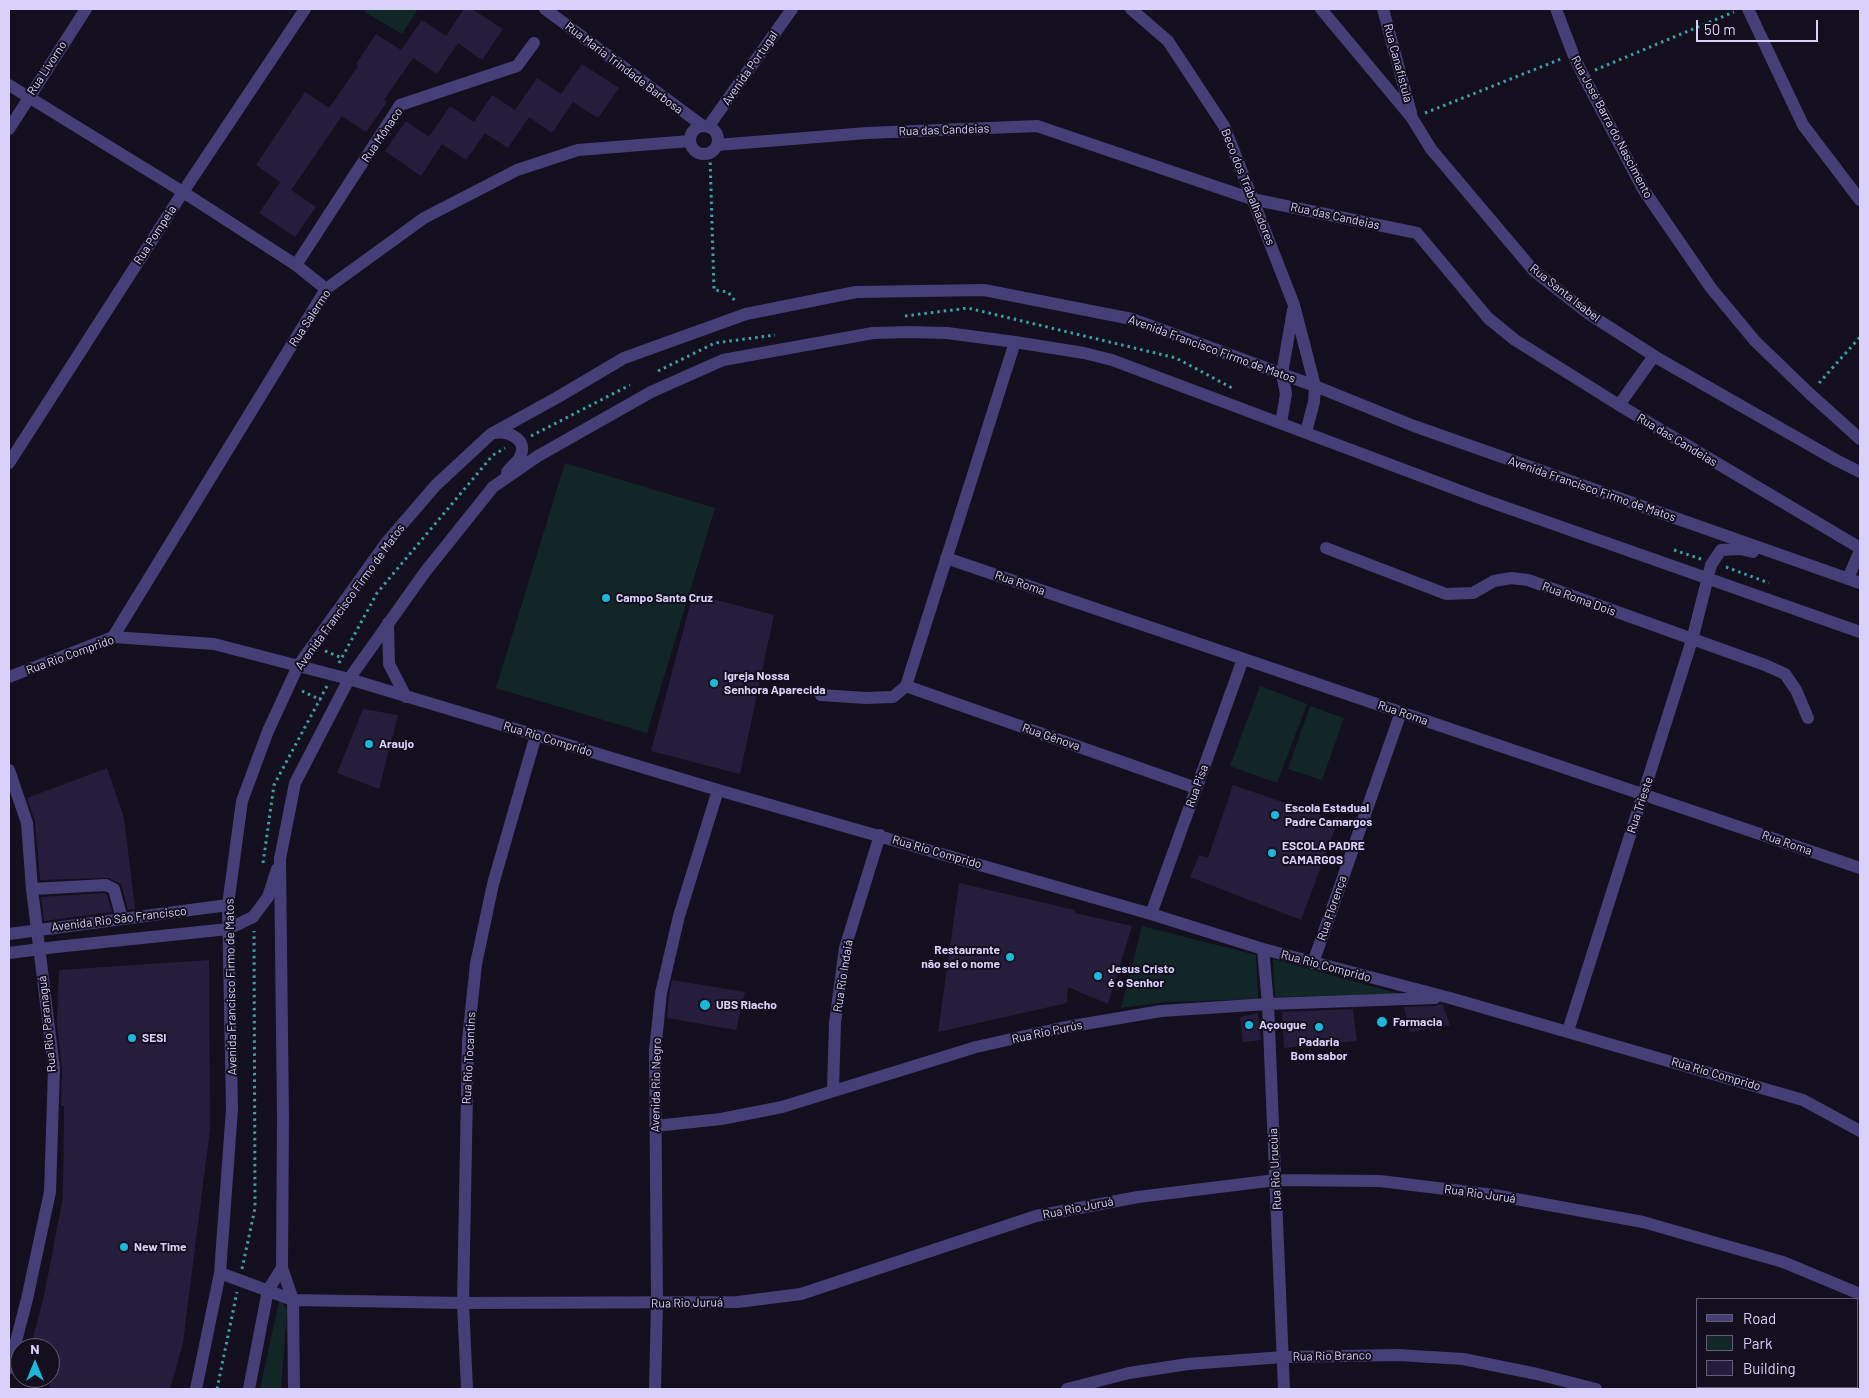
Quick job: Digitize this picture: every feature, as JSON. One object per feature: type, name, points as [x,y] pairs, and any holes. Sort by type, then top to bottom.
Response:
[{"type":"street","name":"Rua Livorno","points":[[9,128],[86,9]]},
{"type":"street","name":"Rua Pompeia","points":[[9,463],[183,192],[305,9]]},
{"type":"street","name":"Rua Maria Trindade Barbosa","points":[[545,9],[705,127]]},
{"type":"street","name":"Avenida Portugal","points":[[705,127],[792,9]]},
{"type":"street","name":"Beco dos Trabalhadores","points":[[1131,9],[1168,41],[1224,126],[1294,305],[1315,386],[1314,402],[1306,432]]},
{"type":"street","name":"Rua Santa Isabel","points":[[1321,9],[1412,118],[1431,149],[1534,271],[1589,314],[1654,356],[1860,472]]},
{"type":"street","name":"Rua Canafistula","points":[[1383,9],[1412,118]]},
{"type":"street","name":"Rua José Barra do Nascimento","points":[[1556,9],[1583,75],[1643,189],[1711,288],[1755,341],[1809,393],[1860,438]]},
{"type":"street","points":[[1748,9],[1803,125],[1860,200]]},
{"type":"street","name":"Rua Mônaco","points":[[296,266],[400,105],[517,66],[534,43]]},
{"type":"street","points":[[9,84],[183,192],[296,266],[326,289]]},
{"type":"street","name":"Rua das Candeias","points":[[713,149],[867,133],[1037,126],[1252,198],[1417,233],[1488,318],[1515,340],[1619,405],[1860,549]]},
{"type":"street","points":[[705,127],[716,134],[713,149],[699,154],[694,151],[690,141],[693,131],[705,127]]},
{"type":"street","name":"Rua Salermo","points":[[113,636],[326,289],[424,218],[517,170],[578,150],[690,141]]},
{"type":"street","name":"Avenida Francisco Firmo de Matos","points":[[196,1389],[220,1274],[232,1109],[228,905],[242,801],[268,731],[298,666],[386,543],[436,485],[491,434],[558,398],[624,358],[746,314],[856,292],[984,290],[1132,320],[1315,386],[1414,426],[1860,583]]},
{"type":"street","points":[[1281,423],[1286,394],[1282,374],[1294,305]]},
{"type":"street","points":[[493,487],[538,456],[651,392],[723,360],[872,333],[911,332],[947,334],[1015,342],[1084,353],[1112,360],[1482,500],[1860,632]]},
{"type":"street","points":[[821,695],[866,698],[893,697],[906,686],[1015,342]]},
{"type":"street","points":[[1619,405],[1654,356]]},
{"type":"street","points":[[256,912],[268,897],[280,859],[295,782],[349,679],[425,572],[493,487],[520,457],[522,447],[517,437],[508,433],[491,434]]},
{"type":"street","name":"Rua Roma Dois","points":[[1326,548],[1446,594],[1473,593],[1494,582],[1511,578],[1528,580],[1765,665],[1785,674],[1796,690],[1808,718]]},
{"type":"street","points":[[1712,563],[1721,550],[1740,549],[1800,563]]},
{"type":"street","points":[[1848,578],[1860,549]]},
{"type":"street","name":"Rua Roma","points":[[946,558],[1860,868]]},
{"type":"street","name":"Rua Trieste","points":[[1568,1031],[1692,640],[1712,563]]},
{"type":"street","points":[[388,623],[390,664],[406,697]]},
{"type":"street","name":"Rua Rio Comprido","points":[[9,677],[113,636],[214,644],[349,679],[718,790],[1151,914],[1263,949],[1450,998],[1803,1100],[1860,1131]]},
{"type":"street","name":"Rua Pisa","points":[[1151,914],[1243,659]]},
{"type":"street","name":"Rua Gênova","points":[[906,686],[1196,788]]},
{"type":"street","name":"Rua Florença","points":[[1313,963],[1401,712]]},
{"type":"street","name":"Rua Rio Tocantins","points":[[467,1389],[463,1303],[468,1040],[476,964],[493,884],[536,735]]},
{"type":"street","name":"Rua Rio Paranaguá","points":[[9,770],[27,823],[38,949],[54,1069],[50,1192],[27,1299],[9,1368]]},
{"type":"street","name":"Avenida Rio Negro","points":[[655,1389],[657,1303],[655,1051],[661,993],[679,916],[718,790]]},
{"type":"street","name":"Rua Rio Indaiá","points":[[833,1090],[835,1023],[846,948],[880,836]]},
{"type":"street","points":[[280,859],[282,1268],[293,1300],[294,1389]]},
{"type":"street","points":[[32,889],[106,885],[114,889],[122,919]]},
{"type":"street","name":"Avenida Rio São Francisco","points":[[9,934],[228,905]]},
{"type":"street","name":"Avenida Rio São Francisco","points":[[9,953],[228,929],[253,917],[256,912]]},
{"type":"street","name":"Rua Rio Urucúia","points":[[1263,949],[1268,1004],[1284,1389]]},
{"type":"street","name":"Rua Rio Purús","points":[[655,1126],[721,1118],[782,1107],[976,1047],[1061,1028],[1161,1011],[1268,1004],[1450,998]]},
{"type":"street","name":"Rua Rio Juruá","points":[[293,1300],[463,1303],[738,1302],[801,1294],[1036,1216],[1138,1196],[1276,1180],[1380,1182],[1494,1195],[1643,1222],[1783,1262],[1860,1294]]},
{"type":"street","points":[[249,1389],[268,1290],[282,1268]]},
{"type":"street","points":[[220,1274],[293,1300]]},
{"type":"street","name":"Rua Rio Branco","points":[[1067,1389],[1129,1373],[1188,1364],[1283,1357],[1398,1355],[1463,1359],[1537,1374],[1596,1389]]},
{"type":"path","points":[[1583,75],[1742,9]]},
{"type":"path","points":[[1412,118],[1573,54]]},
{"type":"path","points":[[713,149],[714,290],[728,292],[746,314]]},
{"type":"path","points":[[900,317],[968,308],[1176,358],[1242,393]]},
{"type":"path","points":[[653,374],[715,343],[783,333]]},
{"type":"path","points":[[1809,393],[1860,337]]},
{"type":"path","points":[[263,864],[274,785],[377,593],[493,455],[635,383]]},
{"type":"path","points":[[1665,546],[1771,584]]},
{"type":"path","points":[[289,685],[335,706]]},
{"type":"path","points":[[217,1389],[255,1208],[254,928],[256,912]]},
{"type":"green space","points":[[367,9],[418,9],[402,34],[365,12]]},
{"type":"green space","name":"Campo Santa Cruz","points":[[565,463],[715,508],[647,733],[496,688]]},
{"type":"green space","points":[[1260,686],[1307,704],[1277,783],[1230,766]]},
{"type":"green space","points":[[1310,706],[1344,718],[1322,780],[1288,769]]},
{"type":"green space","points":[[1142,926],[1256,955],[1258,999],[1166,1002],[1121,1008]]},
{"type":"green space","points":[[1273,959],[1400,994],[1275,997]]},
{"type":"green space","points":[[280,1297],[287,1310],[281,1389],[260,1389]]},
{"type":"building","points":[[464,9],[472,9],[503,29],[482,60],[458,43],[437,74],[413,58],[384,100],[387,102],[366,132],[342,116],[291,190],[316,207],[295,237],[259,213],[280,182],[256,165],[305,92],[329,108],[358,66],[356,64],[376,34],[401,50],[422,20],[446,36]]},
{"type":"building","points":[[582,64],[619,88],[598,118],[573,102],[552,133],[529,117],[508,148],[485,133],[466,160],[442,144],[421,176],[385,151],[406,121],[429,137],[450,106],[474,122],[492,95],[515,110],[537,78],[561,94]]},
{"type":"building","name":"Igreja Nossa Senhora Aparecida","points":[[693,594],[774,615],[740,774],[651,751]]},
{"type":"building","name":"Araujo","points":[[363,709],[398,715],[379,789],[337,773]]},
{"type":"building","points":[[107,768],[124,818],[135,909],[128,910],[121,884],[109,878],[40,880],[35,822],[27,798]]},
{"type":"building","name":"ESCOLA PADRE CAMARGOS","points":[[1233,785],[1338,821],[1301,920],[1190,877],[1199,855],[1208,858]]},
{"type":"building","name":"Restaurante não sei o nome","points":[[959,883],[1075,910],[1075,913],[1132,926],[1108,1004],[1068,987],[1067,1003],[938,1032]]},
{"type":"building","points":[[104,893],[107,895],[112,912],[44,921],[41,897]]},
{"type":"building","name":"New Time","points":[[209,960],[210,1129],[183,1343],[170,1389],[50,1389],[60,1388],[60,1338],[33,1338],[44,1296],[63,1197],[64,1106],[61,1106],[62,1069],[57,1024],[59,970]]},
{"type":"building","name":"UBS Riacho","points":[[672,980],[745,992],[736,1030],[667,1018]]},
{"type":"building","points":[[1443,1005],[1450,1025],[1410,1032],[1404,1007],[1435,1006]]},
{"type":"building","name":"Padaria Bom sabor","points":[[1353,1009],[1357,1041],[1284,1048],[1282,1012]]},
{"type":"building","name":"Açougue","points":[[1258,1013],[1261,1040],[1243,1042],[1240,1017]]},
{"type":"place","name":"Campo Santa Cruz","points":[[606,598]]},
{"type":"place","name":"Igreja Nossa Senhora Aparecida","points":[[714,683]]},
{"type":"place","name":"Araujo","points":[[369,744]]},
{"type":"place","name":"Escola Estadual Padre Camargos","points":[[1275,815]]},
{"type":"place","name":"ESCOLA PADRE CAMARGOS","points":[[1272,853]]},
{"type":"place","name":"Restaurante não sei o nome","points":[[1010,957]]},
{"type":"place","name":"Jesus Cristo é o Senhor","points":[[1098,976]]},
{"type":"place","name":"UBS Riacho","points":[[705,1005]]},
{"type":"place","name":"Farmacia","points":[[1382,1022]]},
{"type":"place","name":"Açougue","points":[[1249,1025]]},
{"type":"place","name":"Padaria Bom sabor","points":[[1319,1027]]},
{"type":"place","name":"SESI","points":[[132,1038]]},
{"type":"place","name":"New Time","points":[[124,1247]]}]
